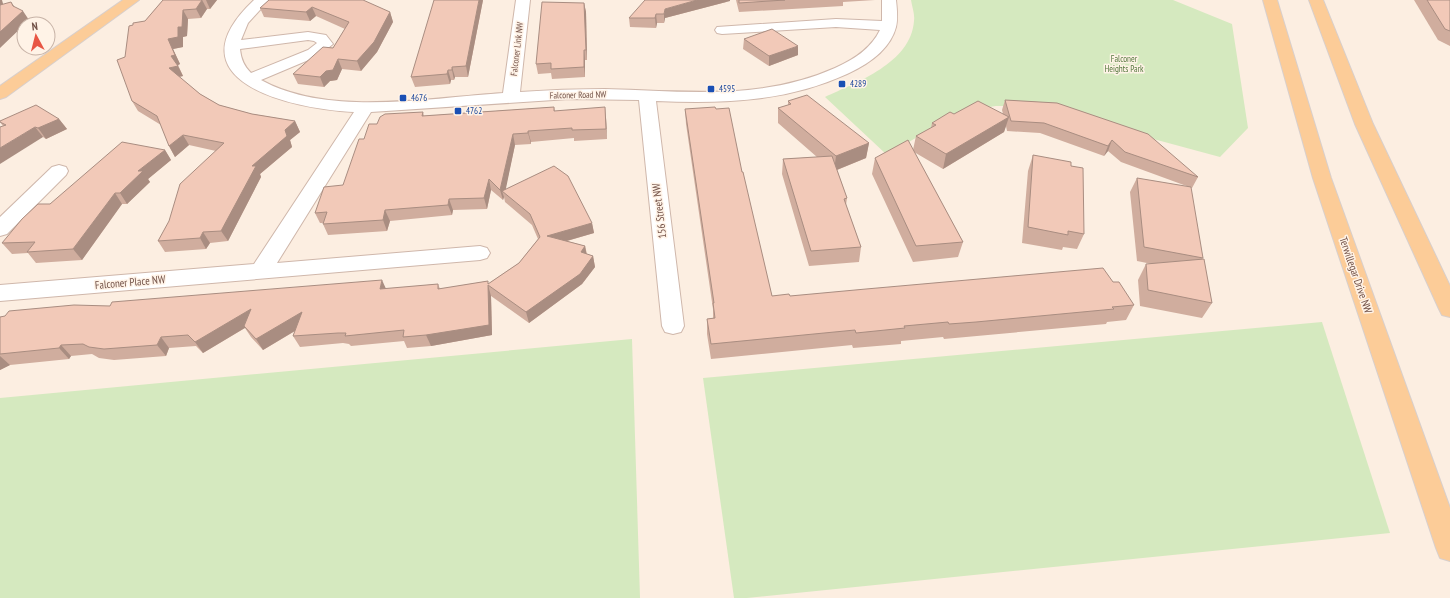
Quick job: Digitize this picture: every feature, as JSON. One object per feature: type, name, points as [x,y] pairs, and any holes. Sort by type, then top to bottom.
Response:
[{"type":"main road","points":[[0,94],[132,0]]},
{"type":"main road","name":"Terwillegar Drive NW","points":[[1270,0],[1322,178],[1450,548]]},
{"type":"main road","points":[[1316,0],[1364,124],[1450,309]]},
{"type":"street","points":[[249,80],[313,53],[325,44],[321,37],[308,36],[232,46],[238,26],[246,15],[262,0]]},
{"type":"street","name":"Falconer Link NW","points":[[511,98],[523,0]]},
{"type":"street","name":"Falconer Road NW","points":[[232,46],[236,63],[240,71],[249,80],[272,92],[296,100],[328,105],[365,108],[599,93],[731,97],[794,89],[820,81],[859,62],[872,52],[883,38],[889,26],[889,0]]},
{"type":"street","points":[[722,30],[836,23],[889,26]]},
{"type":"street","name":"156 Street NW","points":[[647,95],[673,326]]},
{"type":"street","points":[[261,271],[365,108]]},
{"type":"street","points":[[0,229],[59,171]]},
{"type":"street","name":"Falconer Place NW","points":[[0,292],[480,253]]},
{"type":"green space","name":"Falconer Heights Park","points":[[911,0],[1173,0],[1232,24],[1248,128],[1220,157],[1072,117],[1016,106],[996,106],[961,111],[887,155],[825,97],[852,85],[893,60],[911,36],[914,13]]},
{"type":"green space","points":[[1322,322],[1390,533],[747,598],[734,598],[703,378]]},
{"type":"green space","points":[[632,339],[640,598],[0,598],[0,398]]},
{"type":"building","points":[[163,0],[202,0],[196,9],[183,10],[182,27],[178,27],[178,37],[168,39],[175,55],[171,56],[178,66],[169,68],[200,94],[219,105],[252,114],[295,121],[285,130],[287,136],[252,166],[256,166],[221,231],[203,232],[200,238],[158,241],[169,221],[180,184],[224,143],[183,135],[169,146],[157,116],[132,101],[117,60],[125,57],[129,26],[133,25],[133,23],[145,21]]},
{"type":"building","points":[[269,0],[363,0],[390,12],[374,42],[357,61],[338,59],[333,70],[326,71],[320,77],[293,74],[323,47],[333,48],[349,22],[312,7],[306,12],[260,8]]},
{"type":"building","points":[[434,0],[479,0],[466,66],[452,67],[452,70],[448,70],[447,74],[411,77]]},
{"type":"building","points":[[645,0],[697,0],[665,9],[664,14],[656,14],[655,18],[629,18]]},
{"type":"building","points":[[739,0],[785,0],[739,3]]},
{"type":"building","points":[[1427,0],[1450,0],[1450,31],[1445,29]]},
{"type":"building","points":[[11,2],[13,6],[23,11],[0,32],[0,5]]},
{"type":"building","points":[[542,2],[584,3],[586,50],[584,50],[584,67],[551,69],[551,63],[536,64]]},
{"type":"building","points":[[772,29],[798,46],[769,56],[744,39]]},
{"type":"building","points":[[807,95],[869,143],[836,156],[778,108],[791,104],[788,101]]},
{"type":"building","points":[[1005,100],[1057,103],[1148,134],[1198,177],[1125,152],[1112,140],[1108,146],[1044,123],[1011,121]]},
{"type":"building","points":[[978,101],[1009,117],[946,154],[916,136],[936,125],[932,123],[950,112],[954,114]]},
{"type":"building","points":[[36,105],[59,119],[38,128],[35,127],[0,148],[0,127],[6,125],[0,121]]},
{"type":"building","points":[[554,107],[554,111],[605,107],[606,129],[572,130],[572,128],[528,131],[528,133],[513,134],[500,190],[489,179],[484,198],[449,199],[448,205],[385,210],[383,220],[323,224],[327,212],[315,213],[324,187],[343,185],[359,139],[364,139],[369,124],[377,124],[380,117],[385,114],[423,112],[422,116]]},
{"type":"building","points":[[715,107],[716,109],[729,108],[742,172],[772,296],[789,294],[790,296],[1103,268],[1113,282],[1119,282],[1134,305],[1112,307],[1114,309],[976,322],[949,324],[948,322],[904,326],[905,328],[856,333],[855,330],[711,344],[707,319],[715,318],[714,303],[685,109]]},
{"type":"building","points":[[908,140],[963,242],[916,246],[875,158]]},
{"type":"building","points":[[122,142],[165,150],[138,171],[143,171],[120,193],[115,193],[73,249],[27,252],[35,242],[2,243],[22,219],[38,204],[50,204]]},
{"type":"building","points":[[1033,155],[1071,162],[1071,166],[1083,168],[1084,234],[1068,231],[1068,235],[1028,227]]},
{"type":"building","points":[[832,156],[847,198],[844,199],[861,247],[811,251],[783,159]]},
{"type":"building","points":[[554,166],[568,176],[592,223],[547,236],[585,246],[581,252],[593,256],[580,274],[526,312],[488,285],[489,325],[403,337],[404,330],[345,336],[346,333],[293,336],[302,312],[256,339],[244,326],[251,309],[195,342],[188,335],[161,337],[157,345],[104,349],[89,347],[83,344],[61,345],[59,348],[0,354],[0,317],[5,316],[9,311],[74,305],[110,306],[112,302],[382,280],[380,289],[438,284],[438,289],[488,281],[488,284],[519,263],[540,237],[530,214],[502,191]]},
{"type":"building","points":[[1137,178],[1191,187],[1203,258],[1144,247]]},
{"type":"building","points":[[1204,259],[1212,303],[1148,290],[1146,264]]},
{"type":"place","name":"4289","points":[[842,84]]},
{"type":"place","name":"4595","points":[[711,89]]},
{"type":"place","name":"4676","points":[[403,98]]},
{"type":"place","name":"4762","points":[[458,111]]}]
